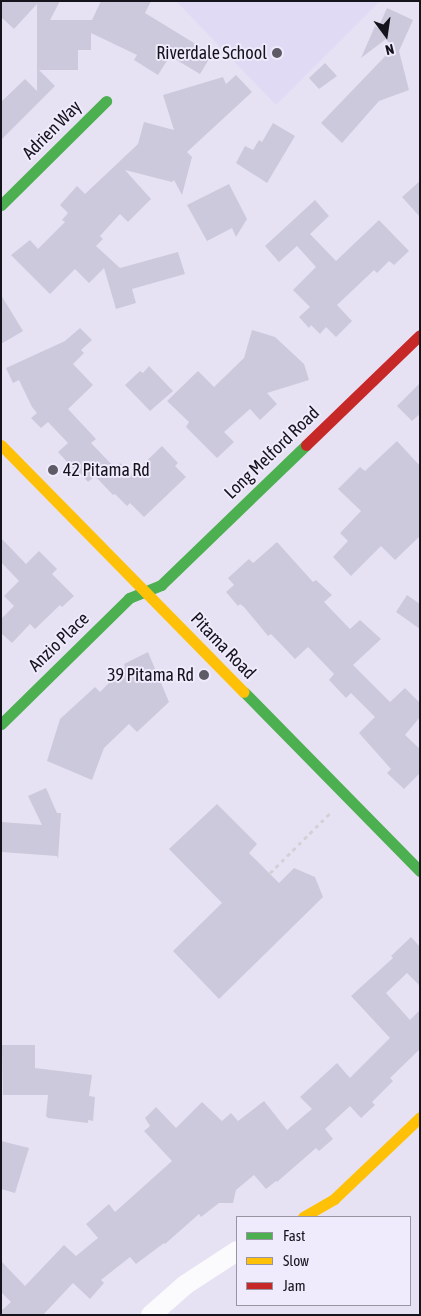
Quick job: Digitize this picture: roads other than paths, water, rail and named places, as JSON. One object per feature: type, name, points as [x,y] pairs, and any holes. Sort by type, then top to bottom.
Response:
[{"type":"street","name":"Adrien Way","points":[[1,205],[106,101]]},
{"type":"street","name":"Long Melford Road","points":[[146,592],[161,585],[420,335]]},
{"type":"street","name":"Pitama Road","points":[[1,445],[420,871]]},
{"type":"street","name":"Anzio Place","points":[[1,724],[129,598],[146,592]]},
{"type":"street","points":[[305,1216],[334,1199],[420,1117]]},
{"type":"street","points":[[151,1315],[185,1286],[236,1251]]},
{"type":"place","name":"Riverdale School","points":[[277,53]]},
{"type":"place","name":"42 Pitama Rd","points":[[53,470]]},
{"type":"place","name":"39 Pitama Rd","points":[[204,675]]}]
